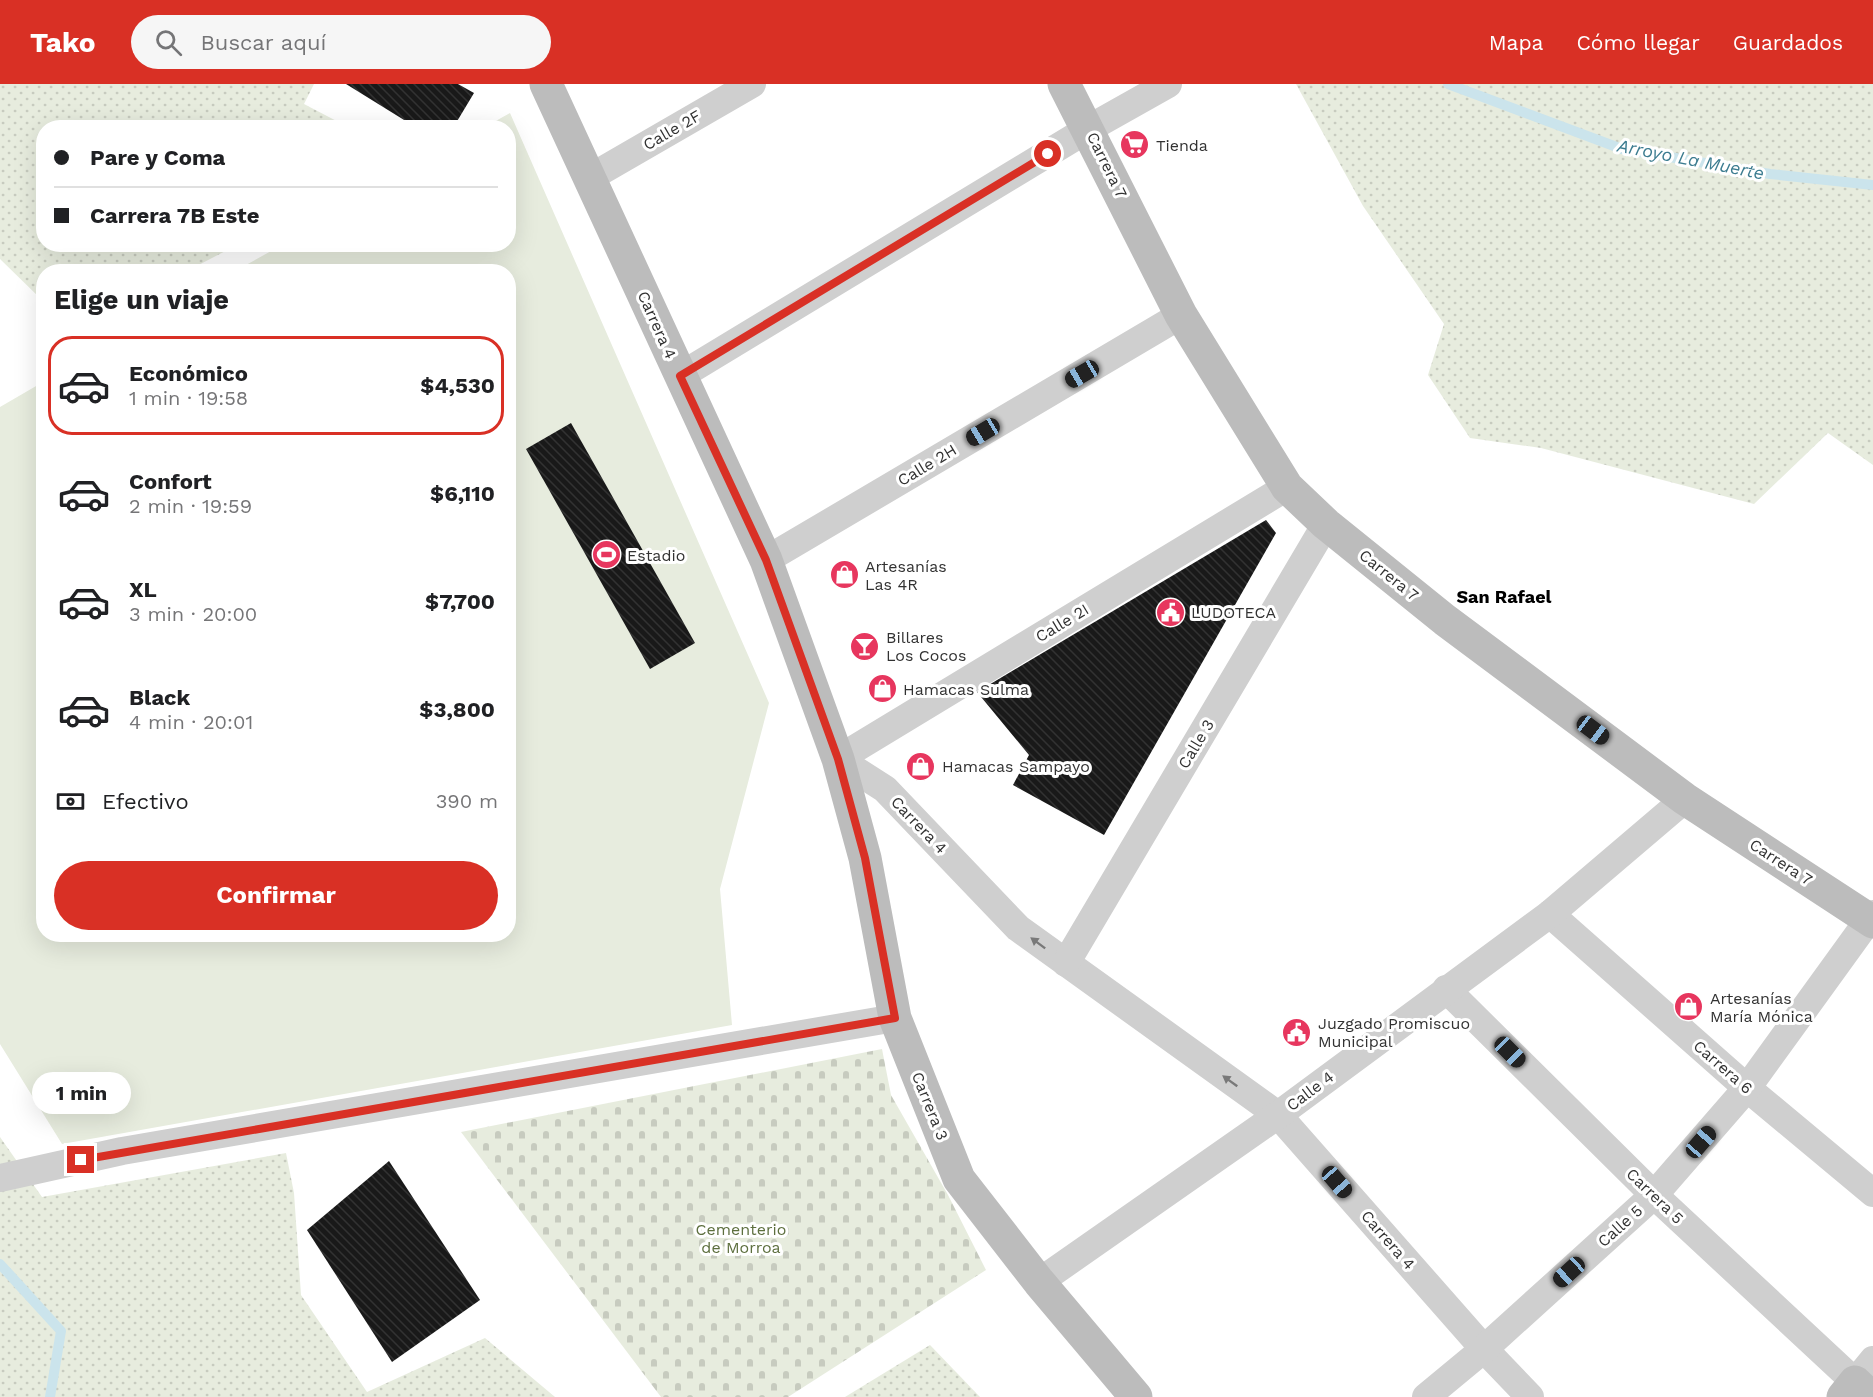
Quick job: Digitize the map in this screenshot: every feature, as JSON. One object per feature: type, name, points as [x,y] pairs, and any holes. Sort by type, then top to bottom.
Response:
[{"type":"street","name":"Carrera 4","points":[[546,84],[591,177],[766,560],[838,759],[885,789],[1018,928],[1278,1115],[1484,1349],[1530,1397]]},
{"type":"street","name":"Calle 2F","points":[[591,177],[752,84]]},
{"type":"street","name":"Carrera 7","points":[[1064,84],[1181,315],[1287,487],[1326,524],[1445,621],[1685,799],[1872,918]]},
{"type":"street","points":[[680,376],[1088,129],[1168,84]]},
{"type":"street","name":"Calle 2H","points":[[766,560],[1181,315]]},
{"type":"street","name":"Calle 2I","points":[[838,759],[1287,487]]},
{"type":"street","name":"Calle 3","points":[[1066,963],[1326,524]]},
{"type":"street","name":"Carrera 3","points":[[838,759],[865,858],[895,1018],[959,1179],[1039,1282],[1136,1397]]},
{"type":"street","name":"Calle 4","points":[[1039,1282],[1278,1115],[1550,914],[1685,799]]},
{"type":"street","name":"Carrera 6","points":[[1550,914],[1747,1088],[1873,1193]]},
{"type":"street","name":"Calle 5","points":[[1426,1397],[1484,1349],[1654,1195],[1747,1088],[1872,918]]},
{"type":"street","name":"Carrera 5","points":[[1446,989],[1654,1195],[1860,1384]]},
{"type":"street","points":[[0,1178],[122,1151],[895,1018]]},
{"type":"green space","points":[[0,84],[314,84],[304,104],[335,120],[36,120],[36,252],[224,252],[200,264],[36,264],[36,294],[0,259]]},
{"type":"green space","points":[[1296,84],[1873,84],[1873,465],[1828,433],[1754,504],[1541,448],[1470,438],[1428,375],[1444,324],[1363,206]]},
{"type":"green space","name":"Estadio","points":[[510,113],[513,120],[498,120]]},
{"type":"green space","name":"Estadio","points":[[516,127],[769,703],[720,889],[732,1025],[62,1144],[0,1044],[0,407],[36,386],[36,942],[516,942],[516,264],[248,264],[269,252],[516,252]]},
{"type":"green space","name":"Cementerio de Morroa","points":[[882,1049],[891,1095],[948,1195],[986,1270],[788,1397],[661,1397],[461,1132]]},
{"type":"green space","points":[[0,1137],[42,1197],[286,1153],[294,1193],[301,1295],[367,1392],[485,1338],[555,1397],[0,1397]]},
{"type":"green space","points":[[930,1345],[980,1397],[845,1397]]},
{"type":"building","points":[[346,84],[458,84],[474,93],[458,120],[404,120]]},
{"type":"building","points":[[571,423],[695,643],[650,669],[526,449]]},
{"type":"building","name":"LUDOTECA","points":[[1266,520],[1276,533],[1104,835],[1013,785],[1029,755],[977,692]]},
{"type":"building","points":[[389,1161],[480,1300],[392,1362],[307,1230]]},
{"type":"waterway","name":"Arroyo La Muerte","points":[[1448,84],[1622,149],[1770,174],[1873,185]]},
{"type":"waterway","points":[[0,1264],[61,1331],[50,1397]]},
{"type":"place","name":"Tienda","points":[[1135,145]]},
{"type":"place","name":"Estadio","points":[[606,555]]},
{"type":"place","name":"Artesanías Las 4R","points":[[844,575]]},
{"type":"place","name":"LUDOTECA","points":[[1170,612]]},
{"type":"place","name":"Billares Los Cocos","points":[[865,646]]},
{"type":"place","name":"Hamacas Sulma","points":[[882,689]]},
{"type":"place","name":"Hamacas Sampayo","points":[[921,766]]},
{"type":"place","name":"Artesanías María Mónica","points":[[1689,1007]]},
{"type":"place","name":"Juzgado Promiscuo Municipal","points":[[1297,1032]]},
{"type":"district","name":"San Rafael","points":[[1504,596]]},
{"type":"route","points":[[81,1160],[122,1151],[895,1018],[865,858],[838,759],[766,560],[680,376],[1048,154]]}]
